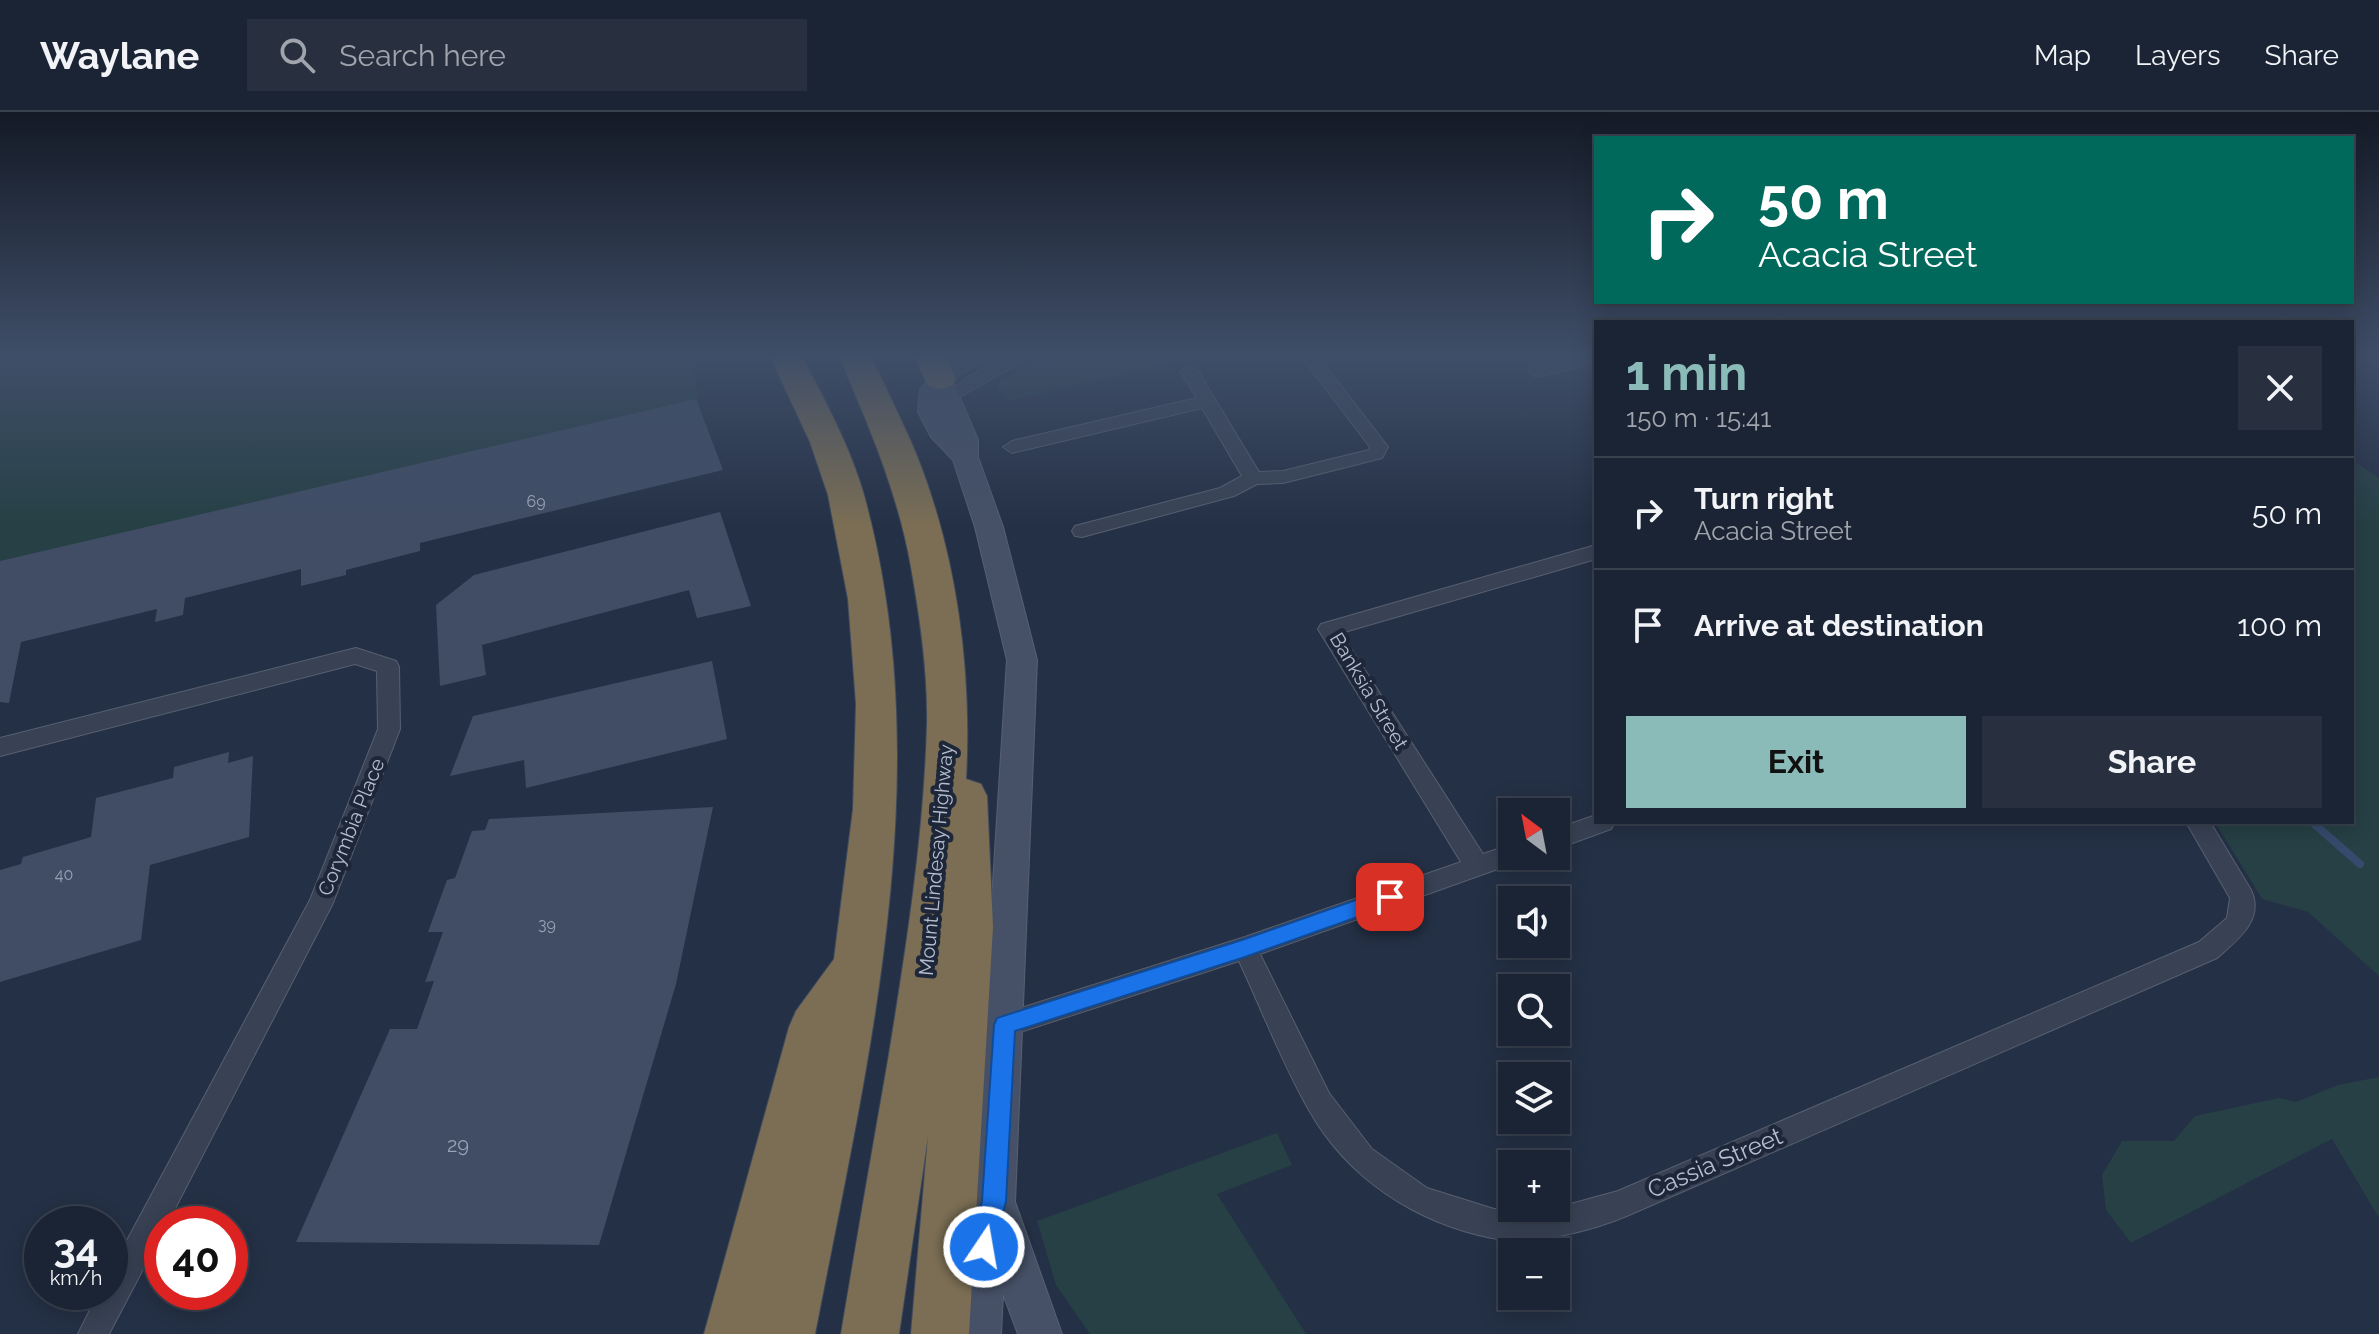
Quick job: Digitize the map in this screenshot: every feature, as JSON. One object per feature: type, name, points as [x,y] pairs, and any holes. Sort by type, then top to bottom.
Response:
[{"type":"highway","points":[[786,1334],[858,964],[877,791],[874,651],[858,541],[846,494],[815,413]]},
{"type":"highway","name":"Mount Lindesay Highway","points":[[870,1334],[926,977],[937,887],[948,722],[941,634],[930,566],[900,457],[881,413]]},
{"type":"highway","points":[[940,1334],[960,1080],[969,913],[969,857],[962,756],[948,722]]},
{"type":"highway","points":[[733,1334],[814,1027],[858,964]]},
{"type":"street","points":[[954,413],[965,440],[965,457],[989,527],[1022,660],[994,1201],[984,1247],[979,1334]]},
{"type":"street","points":[[1012,447],[1157,413]]},
{"type":"street","points":[[1215,413],[1253,478]]},
{"type":"street","points":[[1082,531],[1227,492],[1253,478],[1283,477],[1376,454],[1379,447],[1353,413]]},
{"type":"street","name":"Banksia Street","points":[[1477,866],[1328,629],[1594,553]]},
{"type":"street","name":"Corymbia Place","points":[[0,747],[356,656],[388,667],[389,729],[321,903],[93,1334]]},
{"type":"street","points":[[1570,834],[1597,824]]},
{"type":"street","name":"Cassia Street","points":[[1245,948],[1319,1102],[1362,1159],[1419,1200],[1494,1224],[1552,1223],[1619,1205],[2208,950],[2239,923],[2242,897],[2199,824]]},
{"type":"street","points":[[1005,1025],[1245,948],[1498,859]]},
{"type":"street","points":[[994,1201],[1006,1244],[1040,1334]]},
{"type":"green space","points":[[0,413],[639,413],[0,562]]},
{"type":"green space","points":[[2354,461],[2379,478],[2379,976],[2308,912],[2262,899],[2216,824],[2354,824]]},
{"type":"green space","points":[[2379,1077],[2379,1218],[2332,1139],[2131,1243],[2106,1210],[2102,1175],[2122,1141],[2174,1141],[2195,1116],[2279,1098],[2296,1102],[2338,1085]]},
{"type":"green space","points":[[1277,1133],[1292,1165],[1217,1194],[1306,1334],[1090,1334],[1056,1285],[1037,1221]]},
{"type":"building","points":[[636,413],[701,413],[723,470],[420,543],[420,551],[346,570],[346,575],[301,586],[301,569],[185,598],[183,615],[155,622],[157,609],[21,642],[9,703],[0,702],[0,561]]},
{"type":"building","points":[[720,512],[751,606],[697,618],[689,590],[482,645],[486,675],[440,686],[436,605],[474,575]]},
{"type":"building","points":[[712,661],[727,739],[526,788],[524,760],[450,776],[473,716]]},
{"type":"building","points":[[229,752],[228,763],[253,756],[249,837],[150,865],[141,940],[0,982],[0,870],[21,864],[23,857],[91,837],[96,798],[173,778],[174,767]]},
{"type":"building","points":[[713,807],[676,984],[599,1245],[296,1242],[390,1029],[417,1029],[434,981],[425,982],[443,932],[428,932],[447,880],[455,878],[472,831],[485,830],[489,819]]},
{"type":"waterway","points":[[2314,824],[2360,864]]},
{"type":"route","points":[[984,1247],[994,1201],[1005,1025],[1245,948],[1390,897]]}]
